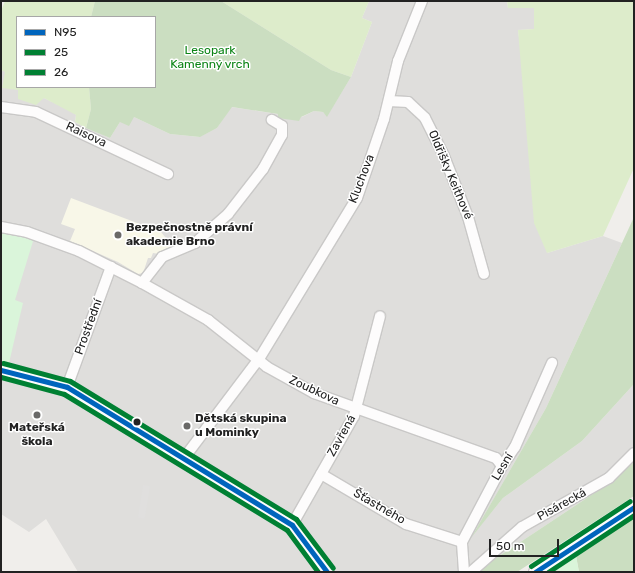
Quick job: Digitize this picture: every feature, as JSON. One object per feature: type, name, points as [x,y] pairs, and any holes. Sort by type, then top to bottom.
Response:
[{"type":"street","name":"Kluchova","points":[[184,458],[259,359],[357,198],[389,101],[398,61],[422,1]]},
{"type":"street","name":"Oldřišky Keithové","points":[[389,101],[408,102],[416,108],[428,124],[468,217],[484,274]]},
{"type":"street","name":"Raisova","points":[[1,106],[36,112],[168,174]]},
{"type":"street","points":[[142,283],[162,257],[195,243],[228,214],[263,169],[282,135],[282,126],[272,120]]},
{"type":"street","name":"Zoubkova","points":[[1,227],[48,239],[111,267],[142,283],[208,320],[259,359],[267,367],[293,382],[357,410],[496,458],[502,466]]},
{"type":"street","name":"Prostřední","points":[[67,387],[111,267]]},
{"type":"street","name":"Zavřená","points":[[292,525],[357,410],[380,316]]},
{"type":"street","name":"Lesní","points":[[462,542],[502,466],[515,447],[552,363]]},
{"type":"street","points":[[1,370],[67,387],[184,458],[292,525],[327,572]]},
{"type":"street","name":"Pisárecká","points":[[471,572],[522,527],[609,478],[634,453]]},
{"type":"street","name":"Šťastného","points":[[321,474],[406,524],[462,542]]},
{"type":"street","points":[[535,572],[634,507]]},
{"type":"street","points":[[462,542],[464,572]]},
{"type":"shaded area","points":[[369,1],[507,1],[508,8],[534,8],[534,29],[518,30],[547,253],[603,236],[622,243],[546,408],[473,535],[503,498],[582,441],[634,384],[634,462],[611,482],[475,572],[78,572],[46,519],[29,532],[1,514],[1,70],[6,72],[18,90],[40,99],[44,98],[73,112],[76,115],[75,122],[110,138],[120,122],[134,117],[170,134],[199,137],[217,128],[231,107],[278,114],[278,118],[302,117],[314,111],[323,112],[327,116],[351,77],[372,22],[362,18]]},
{"type":"shaded area","name":"Bezpečnostně právní akademie Brno","points":[[71,198],[161,232],[174,248],[160,254],[153,253],[151,258],[148,258],[143,273],[138,274],[118,262],[70,241],[75,229],[61,224]]},
{"type":"shaded area","points":[[143,485],[150,486],[145,519],[138,517]]},
{"type":"green space","points":[[5,1],[95,1],[91,16],[16,16],[16,88],[89,88],[91,109],[86,128],[75,122],[76,115],[44,98],[36,105],[18,99],[18,90],[2,88],[5,72],[1,70],[1,11]]},
{"type":"green space","name":"Lesopark Kamenný vrch","points":[[95,1],[221,1],[331,70],[351,77],[327,117],[323,112],[314,111],[301,117],[299,121],[278,118],[278,114],[232,107],[217,128],[200,137],[170,134],[134,117],[129,126],[120,122],[110,138],[86,128],[91,109],[89,88],[156,88],[156,16],[91,16]]},
{"type":"green space","points":[[221,1],[369,1],[362,18],[372,22],[351,77],[331,70]]},
{"type":"green space","points":[[507,1],[634,1],[634,168],[603,236],[547,253],[534,223],[518,30],[534,29],[534,8],[508,8]]},
{"type":"green space","points":[[634,217],[634,384],[582,441],[503,498],[471,538],[546,408]]},
{"type":"green space","points":[[1,231],[34,238],[15,300],[23,303],[9,363],[1,362]]},
{"type":"green space","points":[[634,462],[634,496],[517,572],[475,572],[611,482]]},
{"type":"green space","points":[[634,517],[634,572],[579,572],[576,556]]},
{"type":"green space","points":[[576,556],[579,572],[551,572]]},
{"type":"transit line","name":"26","points":[[3,363],[70,381],[296,519],[333,568]]},
{"type":"transit line","name":"N95","points":[[1,370],[67,387],[292,525],[327,572]]},
{"type":"transit line","name":"25","points":[[1,377],[64,394],[287,530],[318,572]]},
{"type":"transit line","name":"26","points":[[531,566],[630,501]]},
{"type":"transit line","name":"N95","points":[[535,572],[634,507]]},
{"type":"transit line","name":"25","points":[[548,572],[634,515]]},
{"type":"place","name":"Bezpečnostně právní akademie Brno","points":[[118,235]]},
{"type":"place","name":"Mateřská škola","points":[[37,415]]},
{"type":"place","name":"Dětská skupina u Mominky","points":[[187,426]]}]
